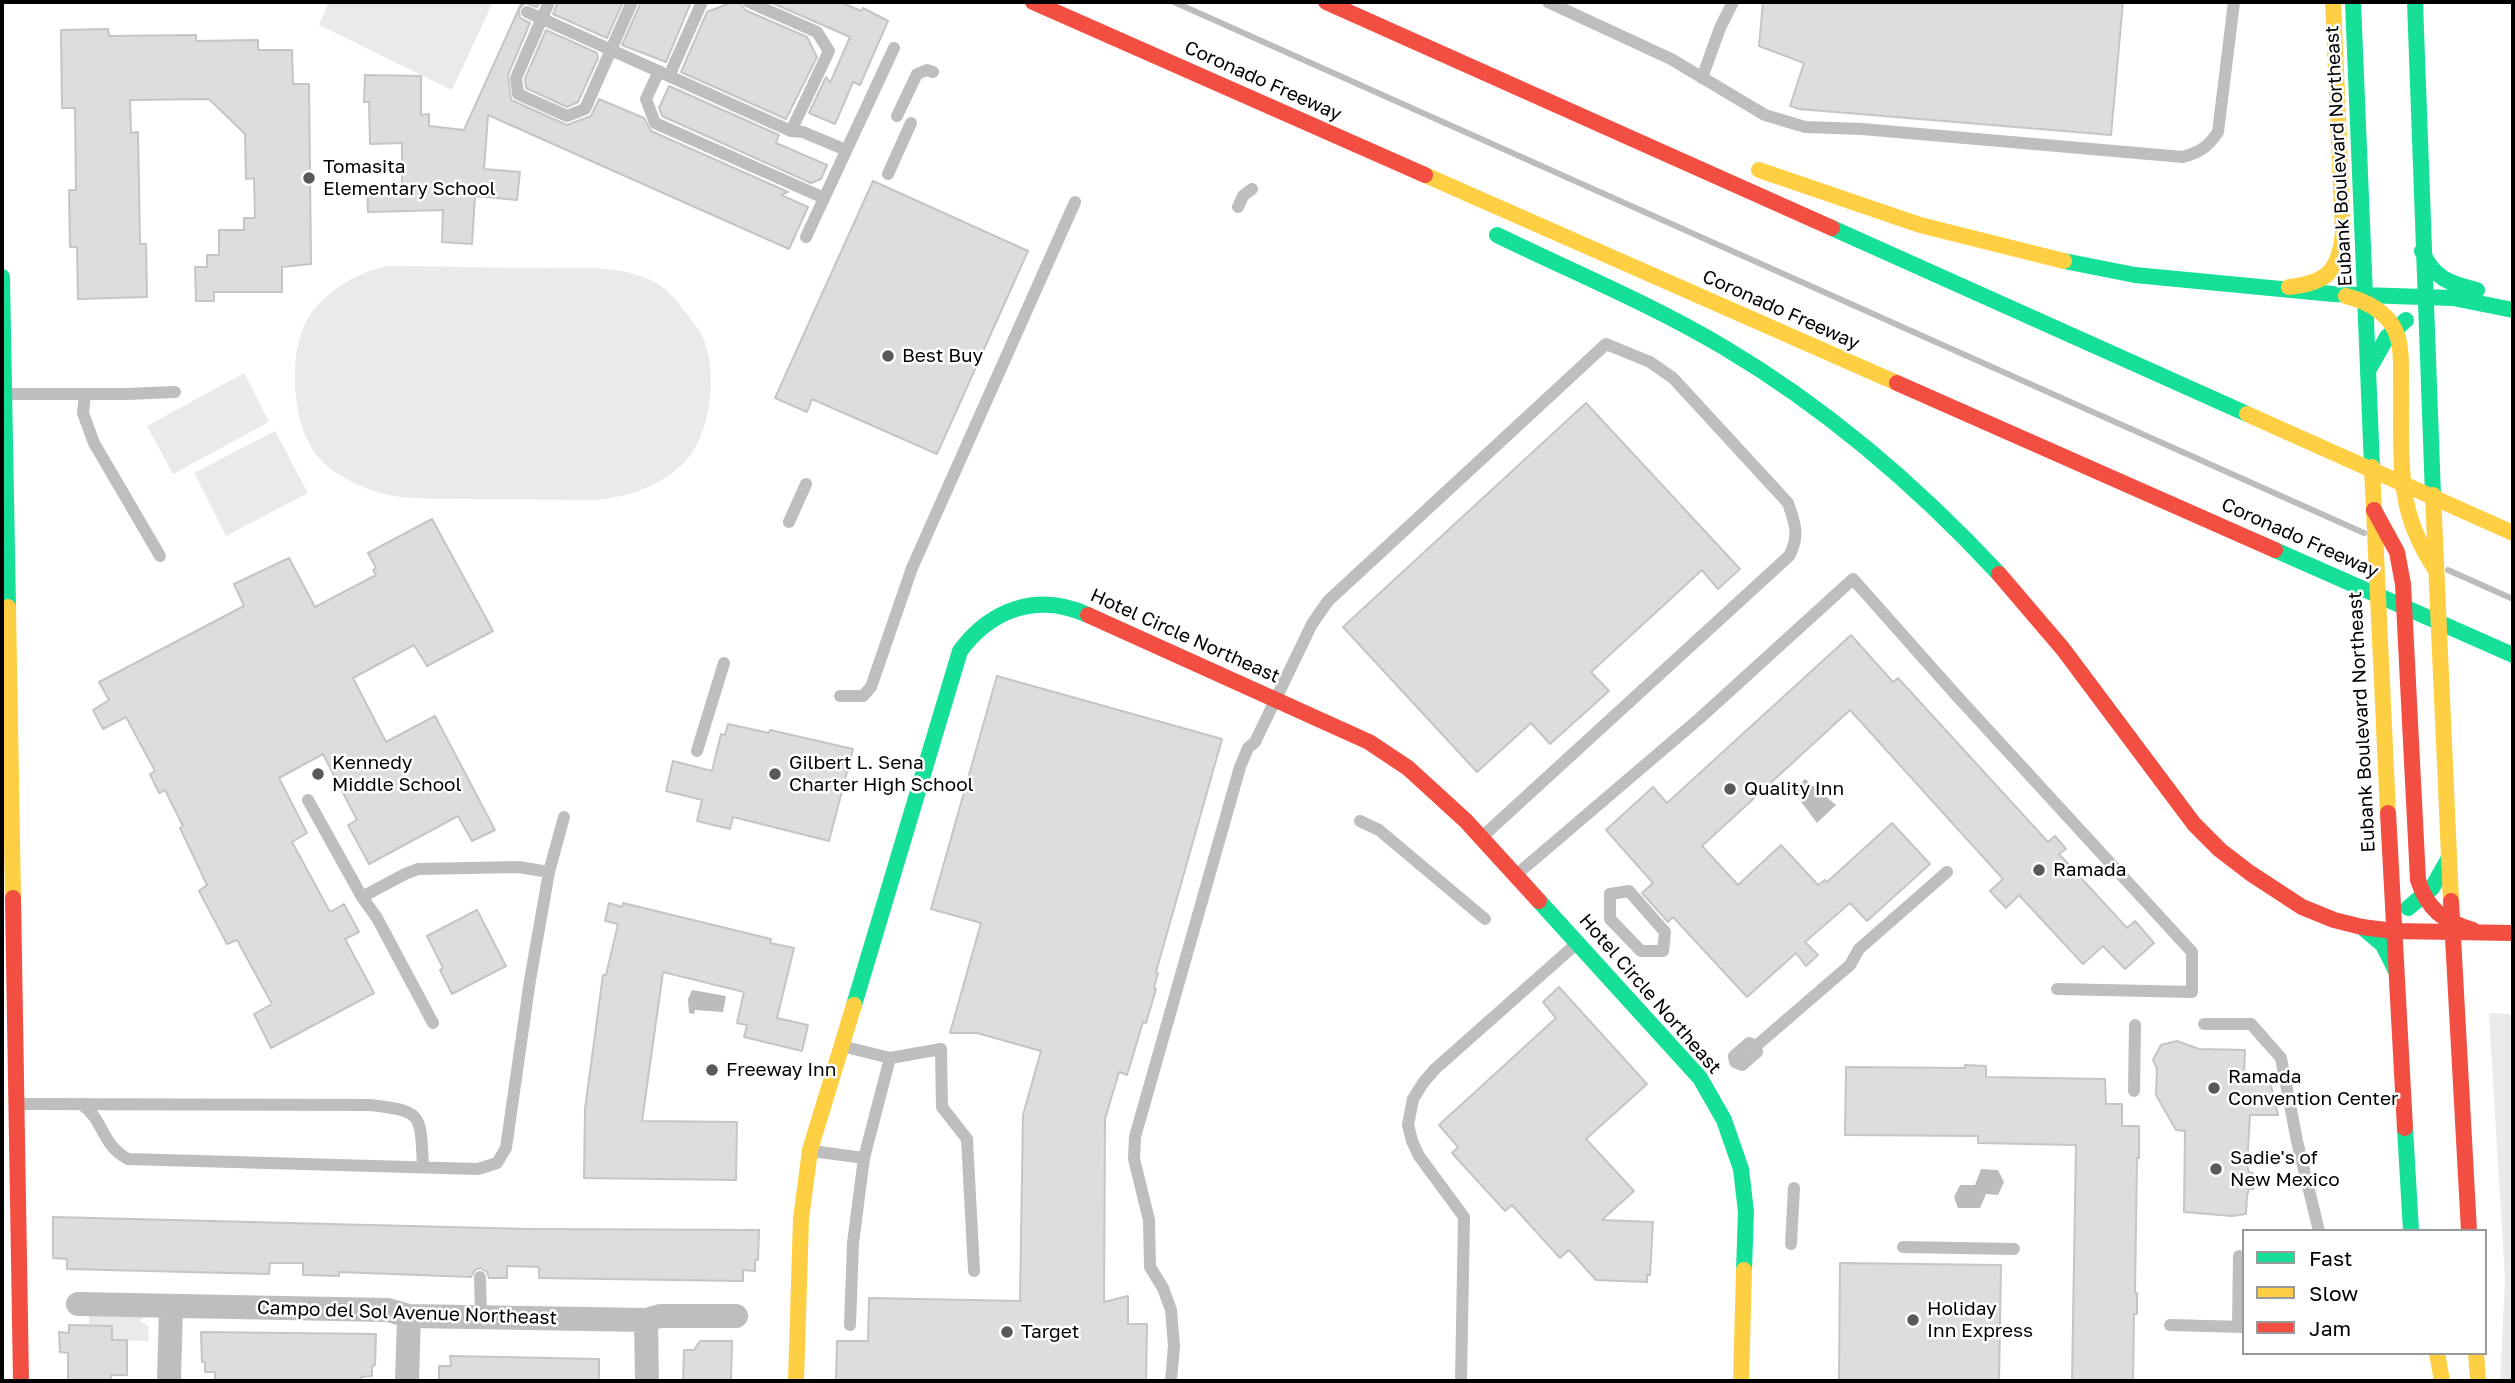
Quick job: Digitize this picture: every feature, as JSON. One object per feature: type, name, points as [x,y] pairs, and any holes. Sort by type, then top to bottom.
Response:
[{"type":"main road","name":"Coronado Freeway","points":[[1033,2],[2513,655]]},
{"type":"main road","points":[[1326,2],[1623,117]]},
{"type":"main road","points":[[1326,2],[2513,533]]},
{"type":"main road","points":[[2284,288],[2309,285],[2327,276],[2334,270],[2342,252],[2333,2]]},
{"type":"main road","name":"Eubank Boulevard Northeast","points":[[2353,2],[2382,706],[2411,1229]]},
{"type":"main road","points":[[2415,2],[2422,251],[2442,732],[2469,1229]]},
{"type":"main road","points":[[1263,105],[1335,153]]},
{"type":"main road","points":[[1739,162],[1790,182],[1920,225],[2029,254],[2135,275],[2366,298],[2482,313],[2513,322]]},
{"type":"main road","points":[[1481,228],[1649,308],[1725,348],[1791,392],[1882,462],[1958,530],[2029,608],[2063,649],[2194,824],[2234,861],[2302,907],[2334,920],[2362,927],[2393,923],[2424,897],[2439,878],[2449,858]]},
{"type":"main road","points":[[2422,251],[2438,278],[2463,300]]},
{"type":"main road","points":[[2,277],[5,667],[16,1104],[10,1206],[21,1381]]},
{"type":"main road","points":[[2438,278],[2454,285],[2513,300]]},
{"type":"main road","points":[[2366,298],[2382,312],[2394,329],[2400,348],[2405,489],[2409,518],[2418,545],[2435,569]]},
{"type":"main road","points":[[2369,369],[2394,329],[2426,306],[2463,300],[2513,310]]},
{"type":"main road","points":[[2374,510],[2391,537],[2401,568],[2416,867],[2424,897],[2452,928]]},
{"type":"main road","name":"Hotel Circle Northeast","points":[[796,1381],[801,1219],[810,1150],[960,651],[972,634],[1001,613],[1027,605],[1055,604],[1069,607],[1369,742],[1408,768],[1516,875],[1699,1078],[1724,1120],[1741,1169],[1746,1212],[1741,1381]]},
{"type":"main road","points":[[2283,892],[2293,893],[2330,908],[2393,923],[2486,933],[2513,933]]},
{"type":"main road","points":[[2362,927],[2382,942],[2392,957],[2395,969]]},
{"type":"main road","points":[[2437,1355],[2442,1381]]},
{"type":"main road","points":[[2476,1355],[2478,1381]]},
{"type":"street","name":"Campo del Sol Avenue Northeast","points":[[78,1304],[394,1310],[409,1315],[481,1317],[646,1320],[660,1316],[736,1316]]},
{"type":"street","points":[[169,1381],[170,1307]]},
{"type":"street","points":[[407,1381],[409,1315]]},
{"type":"street","points":[[646,1320],[646,1381]]},
{"type":"lane","points":[[549,2],[516,78],[518,94],[567,116],[585,109],[632,2]]},
{"type":"lane","points":[[702,2],[664,74],[646,99],[655,123],[824,198]]},
{"type":"lane","points":[[749,2],[817,32],[829,51],[791,131]]},
{"type":"lane","points":[[1548,2],[1671,59],[1765,115],[1805,127],[1862,129],[2183,157],[2209,146],[2218,132],[2234,2]]},
{"type":"lane","points":[[1702,78],[1733,2]]},
{"type":"lane","points":[[527,12],[791,131],[803,132],[846,150]]},
{"type":"lane","points":[[806,237],[894,48]]},
{"type":"lane","points":[[897,116],[917,74],[927,70],[933,72]]},
{"type":"lane","points":[[888,174],[911,123]]},
{"type":"lane","points":[[1238,207],[1243,196],[1252,189]]},
{"type":"lane","points":[[840,696],[863,696],[875,678],[912,568],[1075,202]]},
{"type":"lane","points":[[1171,1381],[1174,1346],[1171,1310],[1163,1288],[1150,1267],[1149,1220],[1134,1159],[1135,1137],[1240,768],[1248,748],[1255,742],[1312,624],[1336,592],[1606,344],[1660,368],[1672,378],[1788,503],[1797,529],[1794,547],[1789,556],[1481,838]]},
{"type":"lane","points":[[5,394],[175,392]]},
{"type":"lane","points":[[85,394],[83,413],[94,443],[160,556]]},
{"type":"lane","points":[[789,522],[806,484]]},
{"type":"lane","points":[[1516,875],[1700,718],[1853,579],[2036,784],[2192,952],[2192,992],[2057,989]]},
{"type":"lane","points":[[697,751],[724,663]]},
{"type":"lane","points":[[308,800],[362,897],[377,918],[433,1023]]},
{"type":"lane","points":[[80,1104],[89,1110],[116,1153],[128,1159],[478,1168],[497,1163],[506,1148],[520,1038],[549,872],[564,817]]},
{"type":"lane","points":[[1360,821],[1379,830],[1485,919]]},
{"type":"lane","points":[[362,897],[418,869],[519,867],[549,872]]},
{"type":"lane","points":[[1756,1046],[1850,965],[1859,948],[1947,872]]},
{"type":"lane","points":[[1629,891],[1665,932],[1663,951],[1641,951],[1610,919],[1610,894],[1629,891]]},
{"type":"lane","points":[[1461,1381],[1464,1217],[1419,1156],[1410,1134],[1409,1109],[1423,1083],[1435,1069],[1577,943]]},
{"type":"lane","points":[[2204,1024],[2251,1024],[2281,1058],[2297,1141],[2319,1229]]},
{"type":"lane","points":[[2134,1091],[2136,1025]]},
{"type":"lane","points":[[840,1046],[890,1058],[941,1049],[942,1107],[967,1139],[974,1271]]},
{"type":"lane","points":[[850,1325],[853,1243],[864,1158],[890,1058]]},
{"type":"lane","points":[[16,1104],[370,1105],[405,1109],[418,1119],[423,1166]]},
{"type":"lane","points":[[810,1150],[864,1158]]},
{"type":"lane","points":[[1791,1244],[1794,1188]]},
{"type":"lane","points":[[1903,1247],[2014,1249]]},
{"type":"lane","points":[[2170,1325],[2241,1327],[2239,1256]]},
{"type":"lane","points":[[480,1278],[481,1317]]},
{"type":"shaded area","points":[[329,2],[493,2],[452,90],[319,25]]},
{"type":"shaded area","points":[[386,266],[606,269],[633,274],[659,285],[674,297],[700,332],[709,359],[709,408],[694,450],[674,472],[661,480],[632,493],[602,499],[415,498],[374,491],[341,476],[313,450],[300,419],[295,381],[299,343],[312,312],[328,295],[355,277]]},
{"type":"shaded area","points":[[244,373],[269,422],[173,474],[147,426]]},
{"type":"shaded area","points":[[275,431],[308,493],[226,536],[194,473]]},
{"type":"shaded area","points":[[1805,779],[1836,805],[1817,823],[1793,791]]},
{"type":"shaded area","points":[[692,990],[726,996],[723,1012],[695,1010],[694,1014],[689,1013],[688,999]]},
{"type":"shaded area","points":[[2489,1013],[2513,1014],[2513,1381],[2500,1381],[2505,1280]]},
{"type":"shaded area","points":[[1981,1169],[1998,1170],[2004,1182],[1998,1195],[1986,1194],[1980,1208],[1958,1208],[1954,1197],[1960,1185],[1975,1185]]},
{"type":"shaded area","points":[[89,1315],[144,1317],[140,1321],[148,1326],[149,1341],[112,1340],[112,1326],[89,1326]]},
{"type":"building","points":[[522,2],[540,2],[537,7],[525,3],[519,9],[520,18],[530,23],[508,75],[511,100],[567,125],[591,116],[599,99],[644,118],[651,131],[788,192],[781,195],[808,207],[789,249],[488,115],[484,169],[520,172],[517,200],[475,196],[472,244],[442,242],[443,210],[368,212],[367,186],[402,185],[402,143],[370,144],[369,102],[364,102],[365,75],[421,76],[421,115],[429,114],[429,126],[464,130]]},
{"type":"building","points":[[558,2],[623,2],[607,38],[553,14]]},
{"type":"building","points":[[641,2],[691,2],[666,62],[622,45]]},
{"type":"building","points":[[740,2],[745,10],[807,37],[817,57],[786,119],[681,72],[707,12]]},
{"type":"building","points":[[770,2],[840,2],[861,11],[863,8],[888,21],[860,85],[853,82],[835,124],[809,113],[826,77],[830,83],[850,37]]},
{"type":"building","points":[[1763,2],[2123,2],[2111,135],[1799,109],[1790,106],[1804,63],[1759,46]]},
{"type":"building","points":[[108,29],[109,36],[196,35],[196,41],[258,40],[258,50],[292,50],[293,84],[309,84],[311,264],[282,267],[282,292],[214,292],[214,301],[196,301],[195,267],[207,267],[207,255],[219,255],[219,230],[244,230],[244,218],[255,218],[254,178],[246,179],[245,134],[209,99],[130,100],[131,133],[138,132],[140,244],[146,244],[147,297],[78,299],[77,247],[70,247],[69,190],[76,190],[75,108],[62,108],[61,30]]},
{"type":"building","points":[[546,30],[597,53],[598,58],[578,102],[567,107],[526,88],[525,79]]},
{"type":"building","points":[[669,86],[779,135],[776,143],[827,165],[821,179],[811,183],[662,116],[659,108]]},
{"type":"building","name":"Best Buy","points":[[873,181],[1028,251],[937,454],[812,399],[807,412],[775,398]]},
{"type":"building","points":[[1586,403],[1740,569],[1718,589],[1702,570],[1591,672],[1609,691],[1550,744],[1531,723],[1477,772],[1343,627]]},
{"type":"building","points":[[432,519],[493,631],[427,666],[414,645],[353,678],[386,742],[435,716],[495,830],[472,841],[458,816],[369,864],[348,825],[357,820],[323,754],[279,778],[307,833],[292,842],[330,912],[344,904],[359,932],[345,939],[374,993],[271,1048],[254,1014],[272,1004],[237,940],[227,944],[199,891],[207,885],[180,828],[183,826],[165,790],[159,793],[150,774],[155,771],[126,717],[103,729],[93,710],[109,700],[99,682],[244,606],[234,584],[289,558],[315,607],[376,575],[373,570],[376,568],[368,553]]},
{"type":"building","points":[[1851,635],[1893,682],[1898,678],[2048,842],[2055,836],[2066,849],[2059,854],[2127,928],[2135,921],[2154,943],[2125,969],[2103,946],[2083,964],[2019,895],[2006,908],[1990,891],[2003,879],[1850,710],[1702,846],[1738,885],[1781,845],[1818,885],[1825,880],[1827,882],[1892,823],[1930,864],[1867,921],[1850,903],[1805,942],[1818,955],[1806,966],[1796,953],[1747,997],[1673,917],[1668,922],[1642,893],[1653,883],[1606,830],[1653,787],[1667,803]]},
{"type":"building","points":[[997,676],[1222,739],[1156,972],[1156,989],[1146,1023],[1143,1022],[1127,1075],[1119,1072],[1105,1119],[1104,1302],[1128,1296],[1128,1324],[1147,1324],[1146,1381],[836,1381],[837,1341],[868,1341],[869,1298],[1020,1301],[1023,1115],[1041,1051],[977,1033],[950,1033],[981,923],[931,909]]},
{"type":"building","points":[[728,724],[769,733],[770,730],[853,749],[829,841],[733,817],[730,829],[697,821],[702,800],[666,791],[673,761],[712,771],[721,734],[725,735]]},
{"type":"building","points":[[609,903],[622,907],[623,903],[771,939],[770,943],[794,948],[777,1018],[808,1025],[802,1051],[744,1037],[747,1025],[737,1023],[744,992],[663,972],[642,1121],[737,1122],[736,1180],[584,1178],[585,1109],[603,975],[606,975],[618,924],[605,921]]},
{"type":"building","points":[[477,910],[506,966],[452,994],[427,936]]},
{"type":"building","points":[[1559,987],[1647,1084],[1586,1139],[1634,1191],[1602,1220],[1653,1222],[1650,1275],[1647,1275],[1647,1282],[1596,1280],[1569,1250],[1560,1258],[1512,1205],[1505,1211],[1452,1153],[1458,1147],[1439,1125],[1556,1018],[1543,1002]]},
{"type":"building","points":[[2177,1041],[2199,1049],[2245,1050],[2244,1073],[2268,1073],[2278,1115],[2250,1115],[2247,1166],[2249,1172],[2253,1173],[2253,1189],[2249,1189],[2247,1196],[2246,1214],[2232,1216],[2184,1212],[2185,1131],[2176,1130],[2156,1095],[2157,1069],[2153,1060],[2161,1045]]},
{"type":"building","points":[[1965,1065],[1986,1066],[1986,1077],[2105,1079],[2106,1104],[2122,1104],[2122,1126],[2139,1126],[2135,1293],[2137,1314],[2134,1314],[2133,1381],[2072,1381],[2076,1145],[1978,1143],[1978,1136],[1845,1135],[1846,1067],[1965,1068]]},
{"type":"building","points":[[53,1217],[528,1229],[759,1230],[758,1260],[755,1260],[755,1271],[743,1270],[743,1281],[539,1278],[539,1267],[507,1266],[507,1278],[489,1278],[487,1272],[480,1268],[475,1270],[471,1277],[339,1272],[339,1276],[303,1275],[303,1263],[270,1263],[269,1274],[67,1269],[67,1259],[53,1258]]},
{"type":"building","name":"Holiday Inn Express","points":[[1840,1263],[2001,1265],[1999,1381],[1839,1381]]},
{"type":"building","points":[[69,1325],[112,1326],[112,1340],[127,1340],[127,1375],[111,1375],[111,1381],[68,1381],[68,1353],[60,1352],[59,1332],[69,1333]]},
{"type":"building","points":[[201,1332],[376,1334],[375,1365],[372,1366],[372,1376],[361,1377],[361,1381],[215,1381],[215,1372],[205,1372],[205,1362],[202,1362]]},
{"type":"building","points":[[700,1341],[732,1341],[731,1381],[683,1381],[684,1350],[694,1350]]},
{"type":"building","points":[[450,1356],[599,1359],[599,1381],[439,1381],[439,1366],[451,1366]]},
{"type":"waterway","points":[[1174,2],[2364,533]]},
{"type":"waterway","points":[[2448,570],[2513,599]]},
{"type":"traffic: fast","points":[[2353,2],[2372,467]]},
{"type":"traffic: fast","points":[[2415,2],[2433,495]]},
{"type":"traffic: fast","points":[[1832,228],[2247,414]]},
{"type":"traffic: fast","points":[[1497,235],[1670,317],[1763,371],[1835,423],[1904,481],[1999,574]]},
{"type":"traffic: fast","points":[[2422,251],[2437,274],[2477,290]]},
{"type":"traffic: fast","points":[[2064,261],[2135,275],[2333,294],[2453,298],[2513,310]]},
{"type":"traffic: fast","points":[[2,277],[8,607]]},
{"type":"traffic: fast","points":[[2369,369],[2387,337],[2406,320]]},
{"type":"traffic: fast","points":[[2275,550],[2513,655]]},
{"type":"traffic: fast","points":[[854,1005],[960,651],[986,624],[1017,609],[1051,605],[1088,615]]},
{"type":"traffic: fast","points":[[2408,908],[2432,888],[2449,858]]},
{"type":"traffic: fast","points":[[1539,901],[1700,1078],[1724,1120],[1741,1169],[1746,1212],[1744,1270]]},
{"type":"traffic: fast","points":[[2362,927],[2383,945],[2395,969]]},
{"type":"traffic: fast","points":[[2405,1128],[2411,1229]]},
{"type":"traffic: slow","points":[[2289,287],[2313,282],[2329,273],[2341,246],[2343,233],[2333,2]]},
{"type":"traffic: slow","points":[[1759,170],[1920,225],[2064,261]]},
{"type":"traffic: slow","points":[[1425,175],[1897,383]]},
{"type":"traffic: slow","points":[[2346,296],[2378,310],[2390,322],[2398,338],[2401,360],[2404,489],[2415,531],[2435,569]]},
{"type":"traffic: slow","points":[[2247,414],[2513,533]]},
{"type":"traffic: slow","points":[[2372,467],[2388,813]]},
{"type":"traffic: slow","points":[[2433,495],[2451,901]]},
{"type":"traffic: slow","points":[[8,607],[13,898]]},
{"type":"traffic: slow","points":[[796,1381],[801,1219],[810,1150],[854,1005]]},
{"type":"traffic: slow","points":[[1741,1381],[1744,1270]]},
{"type":"traffic: slow","points":[[2437,1355],[2442,1381]]},
{"type":"traffic: slow","points":[[2476,1355],[2478,1381]]},
{"type":"traffic: jam","points":[[1033,2],[1425,175]]},
{"type":"traffic: jam","points":[[1326,2],[1832,228]]},
{"type":"traffic: jam","points":[[1897,383],[2275,550]]},
{"type":"traffic: jam","points":[[2374,510],[2397,552],[2403,584],[2418,880],[2426,899],[2438,913],[2453,923],[2473,930]]},
{"type":"traffic: jam","points":[[1999,574],[2063,649],[2194,824],[2220,850],[2250,873],[2302,907],[2334,920],[2362,927],[2394,931],[2513,933]]},
{"type":"traffic: jam","points":[[1088,615],[1369,742],[1408,768],[1466,821],[1539,901]]},
{"type":"traffic: jam","points":[[2388,813],[2405,1128]]},
{"type":"traffic: jam","points":[[13,898],[21,1381]]},
{"type":"traffic: jam","points":[[2451,901],[2469,1229]]},
{"type":"place","name":"Tomasita Elementary School","points":[[309,178]]},
{"type":"place","name":"Best Buy","points":[[888,356]]},
{"type":"place","name":"Kennedy Middle School","points":[[318,774]]},
{"type":"place","name":"Gilbert L. Sena Charter High School","points":[[775,774]]},
{"type":"place","name":"Quality Inn","points":[[1730,789]]},
{"type":"place","name":"Ramada","points":[[2039,870]]},
{"type":"place","name":"Freeway Inn","points":[[712,1070]]},
{"type":"place","name":"Ramada Convention Center","points":[[2214,1088]]},
{"type":"place","name":"Sadie's of New Mexico","points":[[2216,1169]]},
{"type":"place","name":"Holiday Inn Express","points":[[1913,1320]]},
{"type":"place","name":"Target","points":[[1007,1332]]}]
